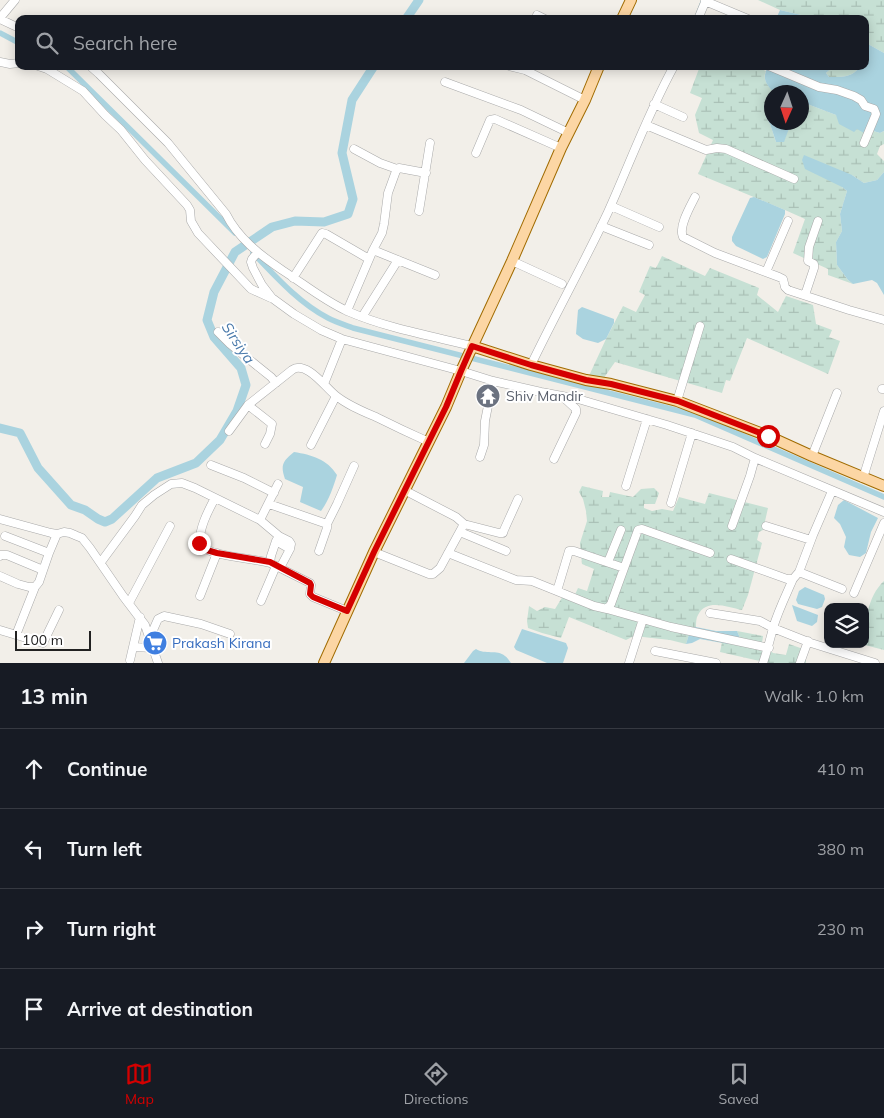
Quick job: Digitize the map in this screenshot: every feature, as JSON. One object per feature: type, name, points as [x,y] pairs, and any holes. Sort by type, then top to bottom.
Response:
[{"type":"main road","points":[[624,15],[631,0]]},
{"type":"main road","points":[[324,663],[374,552],[446,407],[462,367],[512,261],[597,70]]},
{"type":"main road","points":[[471,349],[586,380],[611,384],[678,401],[768,436],[884,486]]},
{"type":"street","points":[[15,0],[0,19],[15,26]]},
{"type":"street","points":[[700,15],[706,1],[739,15]]},
{"type":"street","points":[[0,62],[15,64]]},
{"type":"street","points":[[49,70],[83,91],[121,130],[187,205],[190,210],[191,221],[198,233],[251,289],[272,298],[321,330],[342,339],[462,367],[493,381],[602,405],[692,433],[732,447],[884,512]]},
{"type":"street","points":[[95,70],[168,143],[226,214],[232,225],[256,255],[294,278],[311,291],[347,311],[471,349]]},
{"type":"street","points":[[524,70],[585,100]]},
{"type":"street","points":[[531,365],[601,226],[654,104],[672,70]]},
{"type":"street","points":[[779,70],[819,87],[837,90],[854,96],[861,100],[865,106],[874,109],[876,114],[864,143]]},
{"type":"street","points":[[445,82],[521,110],[569,133]]},
{"type":"street","points":[[654,104],[682,116]]},
{"type":"street","points":[[476,153],[490,120],[495,118],[561,148]]},
{"type":"street","points":[[646,125],[706,150],[726,149],[794,179]]},
{"type":"street","points":[[419,212],[430,143]]},
{"type":"street","points":[[354,149],[380,163],[397,169],[426,173]]},
{"type":"street","points":[[347,311],[382,233],[388,193],[397,169]]},
{"type":"street","points":[[695,197],[682,227],[681,234],[683,237],[715,253],[783,279],[784,287],[788,290],[884,320]]},
{"type":"street","points":[[610,206],[659,227]]},
{"type":"street","points":[[766,272],[788,221]]},
{"type":"street","points":[[805,296],[814,268],[814,264],[808,261],[809,247],[818,222]]},
{"type":"street","points":[[601,226],[649,245]]},
{"type":"street","points":[[294,278],[322,233],[369,259]]},
{"type":"street","points":[[373,250],[435,274]]},
{"type":"street","points":[[256,255],[251,262],[253,268],[272,298]]},
{"type":"street","points":[[362,317],[398,260]]},
{"type":"street","points":[[512,261],[562,284]]},
{"type":"street","points":[[678,401],[700,326]]},
{"type":"street","points":[[218,332],[276,383]]},
{"type":"street","points":[[324,384],[342,339]]},
{"type":"street","points":[[229,431],[248,405],[294,368],[298,367],[305,369],[336,396],[352,407],[429,442]]},
{"type":"street","points":[[480,457],[484,445],[485,421],[493,381]]},
{"type":"street","points":[[812,456],[837,393]]},
{"type":"street","points":[[311,445],[336,396]]},
{"type":"street","points":[[554,459],[576,413],[576,409],[562,396]]},
{"type":"street","points":[[248,405],[272,424],[265,444]]},
{"type":"street","points":[[863,478],[884,412]]},
{"type":"street","points":[[626,486],[647,419]]},
{"type":"street","points":[[671,503],[692,433]]},
{"type":"street","points":[[732,526],[755,458]]},
{"type":"street","points":[[211,464],[274,493]]},
{"type":"street","points":[[319,551],[327,524],[354,466]]},
{"type":"street","points":[[101,562],[142,505],[171,484],[182,483],[260,520],[278,539],[289,541],[291,544],[290,548],[275,565],[261,601]]},
{"type":"street","points":[[260,520],[278,484]]},
{"type":"street","points":[[404,490],[456,517],[462,528],[506,551]]},
{"type":"street","points":[[763,663],[781,606],[796,576],[832,491]]},
{"type":"street","points":[[215,498],[206,515],[199,543],[203,549],[275,565],[310,583],[310,594],[313,597],[347,611]]},
{"type":"street","points":[[462,528],[502,532],[518,499]]},
{"type":"street","points":[[269,504],[327,524]]},
{"type":"street","points":[[0,519],[51,534],[64,532],[82,538],[145,625],[158,663]]},
{"type":"street","points":[[854,593],[884,523]]},
{"type":"street","points":[[129,603],[170,526]]},
{"type":"street","points":[[766,526],[811,540]]},
{"type":"street","points":[[374,552],[429,574],[434,574],[440,568],[462,528]]},
{"type":"street","points":[[607,609],[611,604],[637,532],[640,529],[710,553]]},
{"type":"street","points":[[608,562],[621,530]]},
{"type":"street","points":[[16,635],[57,534]]},
{"type":"street","points":[[5,536],[49,553]]},
{"type":"street","points":[[275,565],[270,556],[278,539]]},
{"type":"street","points":[[557,591],[569,551],[624,568]]},
{"type":"street","points":[[200,596],[217,553]]},
{"type":"street","points":[[448,553],[516,580],[532,581],[594,606],[671,627],[769,648]]},
{"type":"street","points":[[0,556],[7,555],[43,570]]},
{"type":"street","points":[[731,559],[787,579],[796,576],[842,589]]},
{"type":"street","points":[[0,576],[18,584],[29,587],[35,586]]},
{"type":"street","points":[[0,630],[43,642],[59,610]]},
{"type":"street","points":[[710,613],[760,621],[808,642],[875,663]]},
{"type":"street","points":[[150,637],[158,619],[164,616],[201,624],[230,634]]},
{"type":"street","points":[[130,660],[140,617]]},
{"type":"street","points":[[629,663],[643,619]]},
{"type":"street","points":[[800,663],[808,642]]},
{"type":"street","points":[[133,647],[154,648]]},
{"type":"street","points":[[655,651],[716,663]]},
{"type":"green space","points":[[758,0],[884,0],[884,53],[869,45],[869,15],[801,15],[780,10]]},
{"type":"green space","points":[[699,70],[764,70],[766,71],[765,80],[768,85],[764,85],[764,130],[772,130],[776,142],[787,130],[809,130],[809,105],[836,115],[857,129],[880,133],[884,131],[884,144],[880,146],[877,154],[884,161],[884,172],[877,180],[864,183],[852,175],[842,187],[847,191],[840,214],[842,231],[836,242],[837,265],[853,284],[828,275],[828,269],[793,253],[805,219],[698,174],[713,140],[699,133],[695,115],[702,98],[690,93]]},
{"type":"green space","points":[[829,70],[857,70],[850,75],[842,77],[829,77],[826,73]]},
{"type":"green space","points":[[662,256],[705,276],[710,268],[759,288],[757,295],[778,312],[786,296],[813,305],[816,324],[832,330],[829,337],[840,341],[828,374],[747,338],[730,381],[726,380],[722,393],[615,362],[601,382],[588,378],[623,306],[636,312],[645,295],[639,292],[650,266],[656,268]]},
{"type":"green space","points":[[582,486],[603,491],[602,497],[609,497],[610,492],[633,497],[641,489],[654,488],[659,493],[655,504],[644,504],[644,508],[652,511],[662,509],[673,511],[679,497],[705,504],[709,493],[768,508],[763,530],[759,532],[757,540],[762,543],[742,610],[718,605],[706,607],[697,616],[696,627],[691,628],[686,644],[670,640],[634,636],[626,640],[569,617],[561,638],[528,628],[529,606],[537,611],[545,607],[555,609],[563,596],[573,599],[578,588],[587,591],[594,569],[582,564],[580,543],[587,521],[583,499],[579,492]]},
{"type":"green space","points":[[884,581],[884,650],[869,646],[869,607],[878,587]]},
{"type":"green space","points":[[737,631],[763,636],[762,643],[773,653],[786,655],[789,644],[806,650],[806,663],[769,663],[720,652],[722,642],[728,644],[740,638]]},
{"type":"water","points":[[780,10],[801,15],[778,15]]},
{"type":"water","points":[[869,45],[884,53],[884,131],[880,133],[870,130],[864,133],[857,129],[854,132],[839,124],[836,115],[809,105],[809,85],[768,85],[765,80],[766,70],[829,70],[826,73],[829,77],[850,75],[857,70],[869,70]]},
{"type":"water","points":[[772,130],[788,130],[784,142],[776,142]]},
{"type":"water","points":[[804,155],[852,175],[864,183],[877,180],[884,172],[884,295],[877,283],[872,280],[853,284],[837,265],[836,242],[842,231],[840,214],[847,191],[805,169],[802,160]]},
{"type":"water","points":[[754,197],[785,210],[767,257],[763,259],[736,246],[732,241],[732,237],[750,198]]},
{"type":"water","points":[[582,307],[614,319],[606,339],[598,343],[583,339],[576,334],[578,310]]},
{"type":"water","points":[[294,452],[324,461],[337,475],[329,498],[321,511],[300,502],[303,487],[285,479],[284,464],[287,458]]},
{"type":"water","points":[[844,500],[878,518],[871,532],[866,553],[860,557],[849,555],[844,547],[846,537],[840,524],[834,518],[838,505]]},
{"type":"water","points":[[805,587],[824,595],[825,599],[822,607],[817,609],[798,604],[796,600],[799,591]]},
{"type":"water","points":[[792,605],[818,615],[817,622],[812,626],[797,621]]},
{"type":"water","points":[[696,627],[716,631],[737,631],[740,638],[728,644],[700,639],[686,644],[691,628]]},
{"type":"water","points":[[522,629],[566,643],[568,648],[563,663],[547,663],[516,650],[514,647]]},
{"type":"water","points":[[476,649],[483,652],[502,654],[511,663],[464,663]]},
{"type":"waterway","name":"Sirsiya","points":[[409,15],[419,0]]},
{"type":"waterway","points":[[696,15],[701,1]]},
{"type":"waterway","points":[[0,33],[15,41]]},
{"type":"waterway","points":[[70,70],[235,233]]},
{"type":"waterway","name":"Sirsiya","points":[[0,428],[20,433],[38,468],[71,505],[85,510],[105,522],[112,519],[157,478],[196,463],[220,440],[237,411],[246,385],[241,368],[214,337],[207,320],[214,292],[235,252],[272,227],[295,221],[324,222],[348,214],[353,199],[342,153],[352,100],[371,70]]},
{"type":"waterway","points":[[253,253],[307,305],[328,318],[353,328],[695,415],[884,497]]},
{"type":"place","name":"Shiv Mandir","points":[[488,396]]},
{"type":"place","name":"Prakash Kirana","points":[[155,643]]},
{"type":"route","points":[[199,543],[203,549],[217,553],[270,562],[310,583],[310,594],[313,597],[347,611],[404,490],[446,407],[472,346],[586,380],[611,384],[678,401],[768,436]]}]
